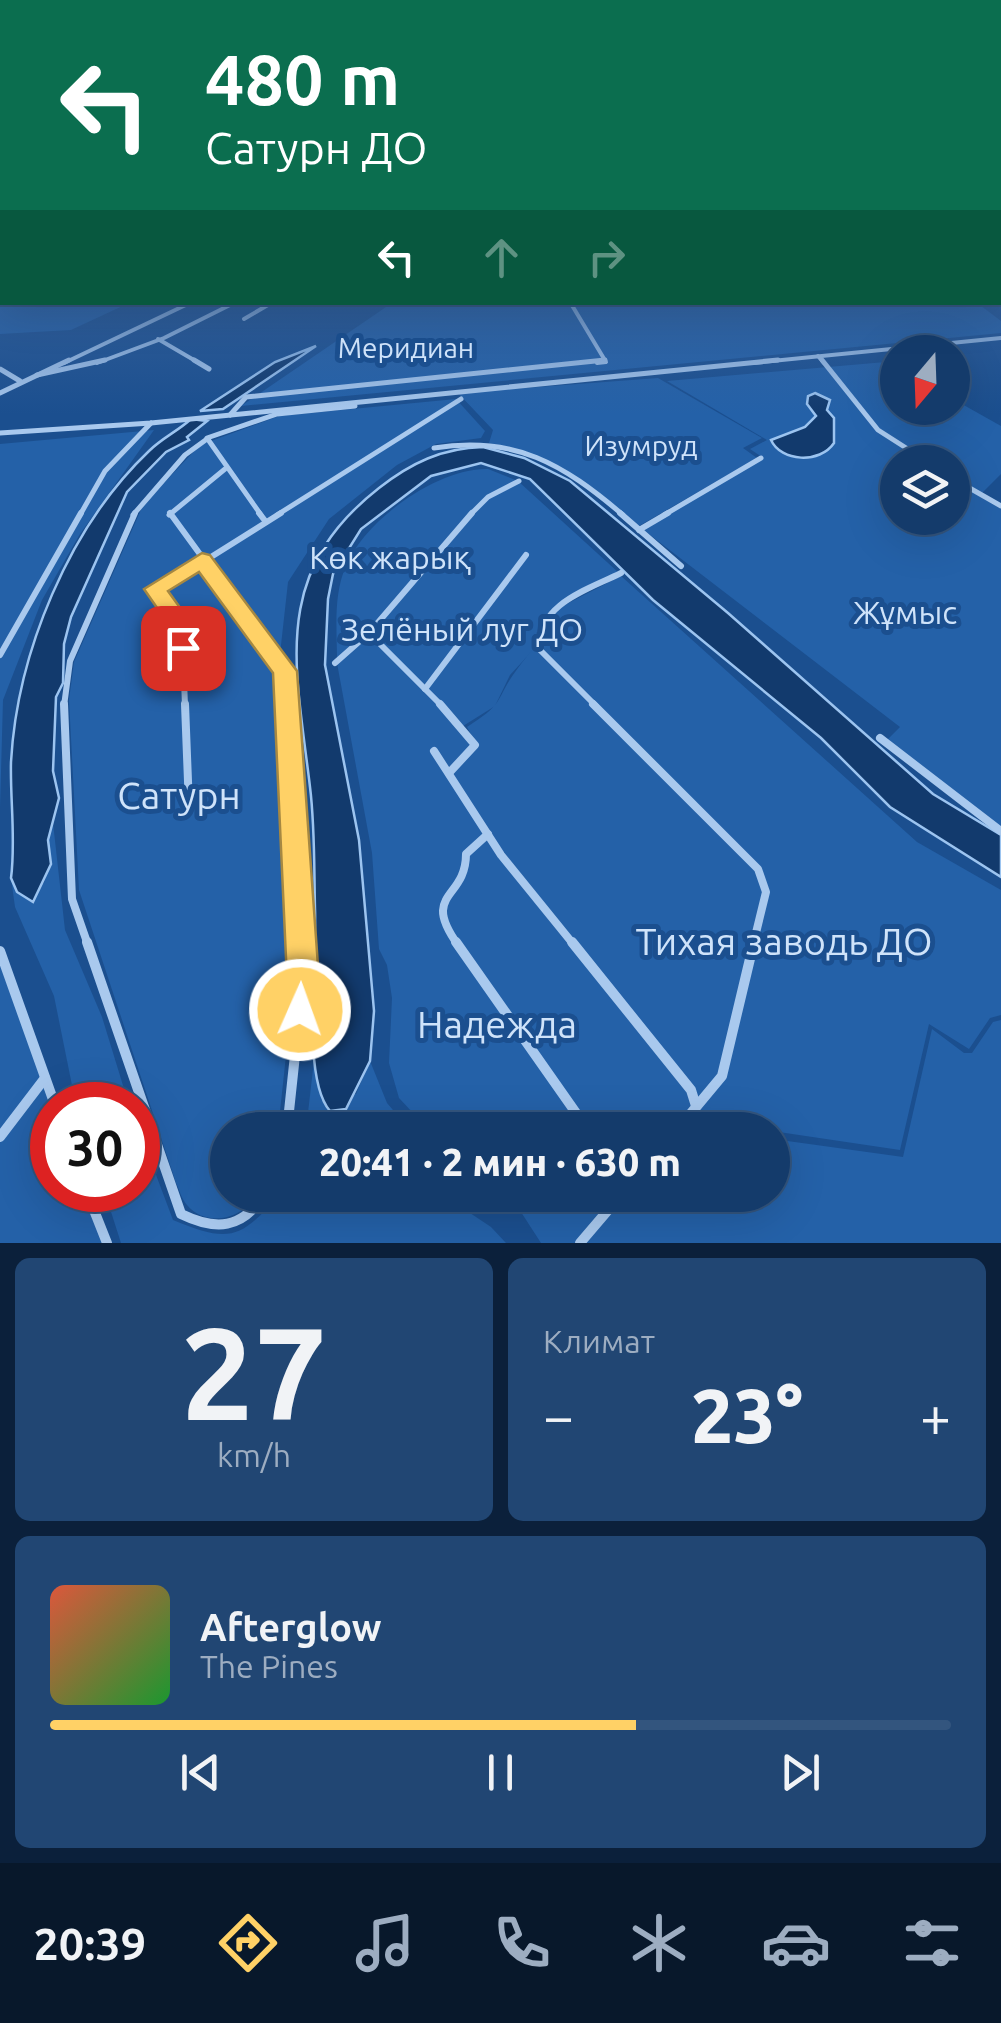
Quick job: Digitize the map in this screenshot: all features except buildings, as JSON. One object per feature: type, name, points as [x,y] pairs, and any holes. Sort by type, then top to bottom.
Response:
[{"type":"street","points":[[0,393],[186,305]]},
{"type":"street","points":[[37,375],[72,372],[158,339],[230,305]]},
{"type":"street","points":[[244,319],[268,305]]},
{"type":"street","points":[[230,414],[246,398],[606,362],[572,305]]},
{"type":"street","points":[[122,335],[142,345]]},
{"type":"street","points":[[0,433],[151,423],[1001,338]]},
{"type":"street","points":[[158,339],[209,369]]},
{"type":"street","points":[[817,356],[878,430],[901,445]]},
{"type":"street","points":[[0,369],[22,382]]},
{"type":"street","points":[[190,807],[182,627],[154,589],[461,399]]},
{"type":"street","points":[[255,1212],[232,1228],[205,1226],[181,1214],[72,900],[64,701],[70,661],[137,506],[185,455],[207,439],[276,414],[356,406]]},
{"type":"street","points":[[0,655],[104,472],[151,423]]},
{"type":"street","points":[[207,439],[266,522]]},
{"type":"street","points":[[434,448],[482,442],[527,452],[574,480],[681,566]]},
{"type":"street","points":[[639,530],[761,458]]},
{"type":"street","points":[[225,469],[168,514],[285,671],[303,980],[288,1112]]},
{"type":"street","points":[[335,663],[370,633],[488,496],[519,481]]},
{"type":"street","points":[[970,488],[1001,506]]},
{"type":"street","points":[[425,689],[526,555]]},
{"type":"street","points":[[621,573],[547,612],[536,635],[537,647],[765,881],[740,1016],[722,1076],[693,1112]]},
{"type":"street","points":[[370,633],[470,734],[475,745],[449,774]]},
{"type":"street","points":[[880,738],[1001,831]]},
{"type":"street","points":[[434,751],[488,834],[691,1090],[697,1108]]},
{"type":"street","points":[[488,834],[466,854],[466,872],[442,902],[441,921],[575,1112]]},
{"type":"street","points":[[0,951],[47,1082]]},
{"type":"street","points":[[0,1137],[46,1078]]},
{"type":"street","points":[[95,1212],[107,1243]]},
{"type":"street","points":[[580,1243],[606,1212]]},
{"type":"green space","points":[[0,305],[125,305],[71,330],[0,334]]},
{"type":"green space","name":"Меридиан","points":[[389,305],[980,305],[1001,321],[1001,333],[880,335],[880,345],[241,406]]},
{"type":"green space","name":"Жұмыс","points":[[880,362],[880,425],[970,425],[970,409],[1001,426],[1001,474],[979,496],[1001,509],[1001,827],[887,740],[900,727],[641,528],[762,457],[750,449],[767,440],[667,381]]},
{"type":"green space","name":"Изумруд","points":[[658,378],[762,438],[743,448],[757,458],[639,526],[551,465],[489,443],[493,430],[458,393]]},
{"type":"green space","name":"Сатурн","points":[[456,399],[485,431],[481,438],[436,444],[397,465],[329,519],[288,582],[278,672],[294,981],[280,1112],[210,1112],[210,1212],[239,1212],[214,1218],[204,1217],[187,1205],[176,1183],[160,1135],[160,1082],[143,1082],[79,890],[69,700],[74,662],[143,505],[200,445],[279,416]]},
{"type":"green space","points":[[154,430],[80,534],[42,600],[3,700],[0,808],[0,444]]},
{"type":"green space","name":"Зелёный луг ДО","points":[[488,469],[518,481],[619,573],[553,609],[543,619],[536,647],[510,675],[495,706],[463,726],[372,633],[491,495],[473,510],[368,632],[337,660],[337,600],[355,549],[386,515],[447,477]]},
{"type":"green space","name":"Тихая заводь ДО","points":[[621,576],[917,842],[1001,890],[1001,1015],[990,1018],[969,1049],[929,1024],[900,1150],[790,1134],[790,1112],[699,1112],[698,1096],[501,849],[452,774],[477,746],[467,727],[498,700],[537,643],[549,613]]},
{"type":"green space","name":"Надежда","points":[[369,635],[468,735],[471,745],[445,772],[496,854],[688,1094],[691,1106],[686,1112],[412,1112],[399,1098],[389,1063],[392,998],[387,965],[379,949],[372,853],[337,663]]},
{"type":"green space","points":[[53,823],[65,930],[102,1017],[122,1082],[71,1082],[54,996],[15,907],[11,878],[17,892],[44,883]]},
{"type":"green space","points":[[0,965],[43,1082],[30,1082],[30,1212],[91,1212],[103,1243],[0,1243]]},
{"type":"green space","points":[[1001,1020],[1001,1243],[585,1243],[611,1212],[790,1212],[790,1141],[903,1157],[932,1029],[964,1053],[972,1053],[993,1022]]},
{"type":"green space","points":[[315,1052],[321,1100],[356,1094],[370,1061],[395,1112],[308,1112]]},
{"type":"green space","points":[[160,1185],[173,1220],[208,1232],[221,1234],[243,1229],[263,1212],[468,1212],[506,1243],[121,1243],[111,1212],[160,1212]]},
{"type":"green space","points":[[521,1212],[601,1212],[575,1243],[541,1243]]},
{"type":"shaded area","points":[[316,346],[223,409],[200,411],[275,362]]},
{"type":"shaded area","points":[[815,393],[830,400],[827,410],[834,418],[834,443],[811,457],[783,453],[771,440],[805,427],[816,416],[807,404],[808,396]]},
{"type":"shaded area","points":[[191,419],[207,421],[187,437],[189,440],[166,452],[127,492],[71,617],[64,644],[63,683],[56,697],[53,771],[59,798],[48,840],[51,864],[33,902],[17,892],[11,878],[11,762],[15,720],[36,636],[52,594],[95,516],[149,451]]},
{"type":"shaded area","points":[[483,447],[524,458],[570,481],[728,613],[933,794],[1001,835],[1001,877],[890,807],[821,738],[653,600],[530,479],[481,463],[431,476],[361,529],[333,574],[328,599],[325,665],[359,840],[374,1011],[370,1061],[346,1109],[330,1111],[321,1095],[313,1045],[314,833],[297,662],[298,625],[305,589],[320,554],[344,521],[379,488],[428,458]]},
{"type":"route","points":[[183,648],[182,627],[154,589],[202,560],[285,671],[303,980],[300,1010]]},
{"type":"park label","name":"Көк жарық","points":[[390,557]]}]
